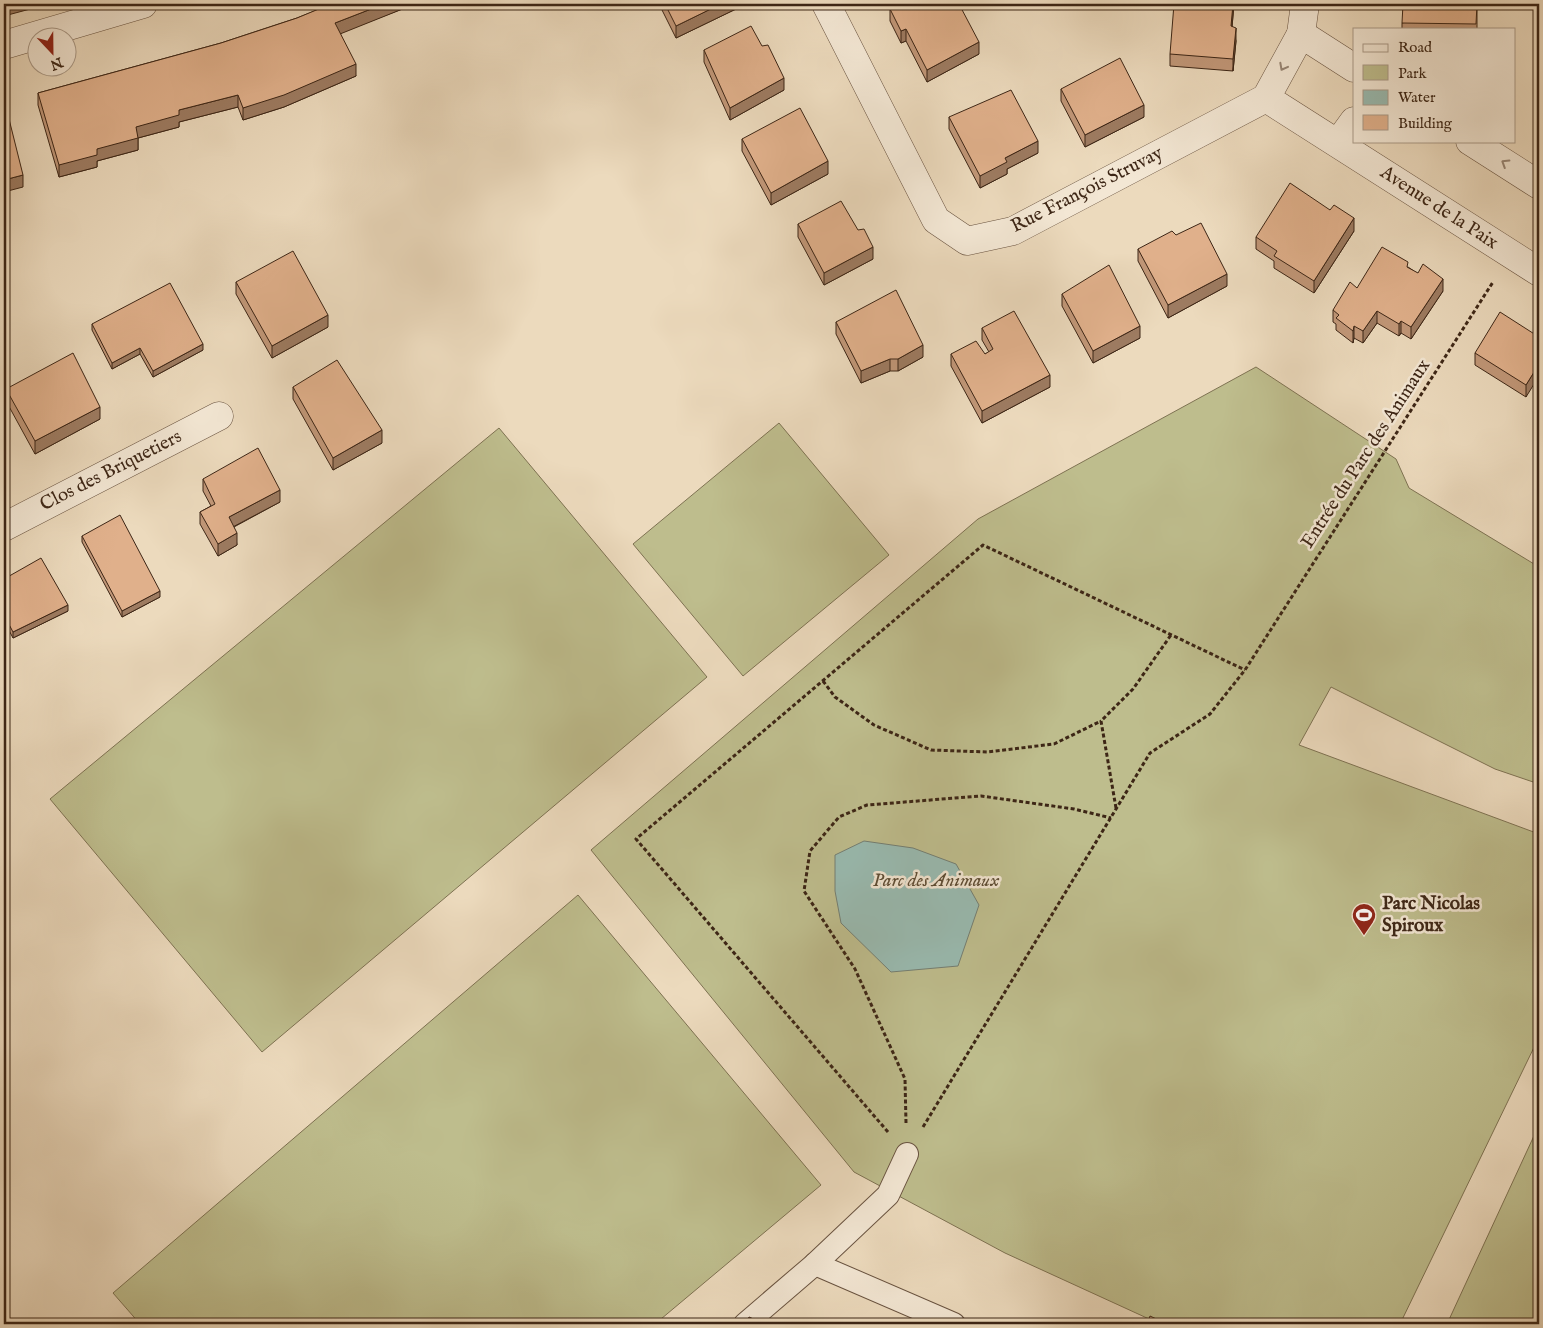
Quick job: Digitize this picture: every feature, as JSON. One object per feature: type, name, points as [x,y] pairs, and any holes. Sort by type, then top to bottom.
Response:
[{"type":"street","points":[[4,45],[142,4]]},
{"type":"street","name":"Rue François Struvay","points":[[826,4],[936,220],[967,240],[1013,231],[1266,98]]},
{"type":"street","points":[[1266,98],[1301,34],[1305,4]]},
{"type":"street","points":[[1301,34],[1353,67]]},
{"type":"street","name":"Avenue de la Paix","points":[[1266,98],[1539,272]]},
{"type":"street","points":[[1338,143],[1353,122]]},
{"type":"street","points":[[1472,142],[1539,185]]},
{"type":"street","name":"Clos des Briquetiers","points":[[4,528],[219,416]]},
{"type":"lane","points":[[744,1324],[815,1264],[888,1195],[907,1154]]},
{"type":"lane","points":[[815,1264],[954,1324]]},
{"type":"path","name":"Entrée du Parc des Animaux","points":[[907,1154],[1150,753],[1210,714],[1245,670],[1511,254]]},
{"type":"path","points":[[907,1154],[636,839],[983,545],[1245,670]]},
{"type":"path","points":[[823,681],[835,697],[874,725],[931,750],[987,752],[1054,744],[1102,721],[1133,689],[1171,635]]},
{"type":"path","points":[[1102,721],[1116,809]]},
{"type":"path","points":[[907,1154],[906,1078],[855,969],[804,891],[810,852],[839,817],[867,805],[981,796],[1074,809],[1111,818]]},
{"type":"green space","name":"Parc des Animaux","points":[[1256,367],[1396,459],[1409,488],[1539,567],[1539,784],[1495,769],[1331,687],[1299,745],[1539,834],[1539,1037],[1400,1324],[1160,1324],[1005,1253],[854,1172],[591,850],[978,519]]},
{"type":"green space","points":[[779,423],[889,555],[743,676],[633,544]]},
{"type":"green space","points":[[499,428],[707,677],[262,1052],[50,799]]},
{"type":"green space","points":[[578,895],[821,1185],[655,1324],[140,1324],[113,1293]]},
{"type":"green space","points":[[1539,1125],[1539,1324],[1447,1324]]},
{"type":"water","points":[[864,841],[913,848],[956,864],[979,905],[958,966],[891,972],[841,923],[835,891],[835,855]]},
{"type":"building","points":[[4,4],[27,4],[4,10]]},
{"type":"building","points":[[325,4],[384,4],[335,23],[356,64],[284,95],[243,108],[238,95],[179,110],[179,115],[136,127],[138,138],[97,149],[97,155],[59,165],[38,93],[221,43],[297,18],[326,6]]},
{"type":"building","points":[[665,4],[721,4],[676,26]]},
{"type":"building","points":[[899,4],[959,4],[979,42],[927,70],[906,29],[901,31],[890,9]]},
{"type":"building","points":[[1174,4],[1233,4],[1231,26],[1236,28],[1233,59],[1170,54]]},
{"type":"building","points":[[1403,4],[1477,4],[1476,24],[1402,23]]},
{"type":"building","points":[[751,26],[762,46],[768,45],[784,78],[730,108],[704,50]]},
{"type":"building","points":[[1120,58],[1144,105],[1085,135],[1061,89]]},
{"type":"building","points":[[1011,90],[1038,141],[1005,158],[1007,162],[980,176],[949,117]]},
{"type":"building","points":[[4,104],[23,175],[4,180]]},
{"type":"building","points":[[800,108],[828,161],[771,193],[742,139]]},
{"type":"building","points":[[1290,183],[1330,210],[1334,205],[1354,218],[1314,281],[1274,256],[1277,251],[1256,237]]},
{"type":"building","points":[[841,201],[858,230],[864,229],[873,247],[824,273],[798,224]]},
{"type":"building","points":[[1201,223],[1227,274],[1168,305],[1138,249],[1172,231],[1176,235]]},
{"type":"building","points":[[1382,247],[1408,262],[1407,267],[1418,273],[1423,264],[1443,279],[1411,327],[1401,321],[1399,324],[1377,311],[1363,331],[1354,326],[1353,331],[1336,318],[1339,315],[1333,310],[1350,282],[1357,288]]},
{"type":"building","points":[[293,251],[328,315],[272,346],[236,282]]},
{"type":"building","points":[[1109,265],[1140,326],[1093,351],[1062,294]]},
{"type":"building","points":[[170,283],[203,344],[153,371],[140,348],[112,363],[92,324]]},
{"type":"building","points":[[896,290],[923,345],[898,359],[890,359],[861,371],[836,322]]},
{"type":"building","points":[[1014,311],[1050,375],[982,411],[951,354],[976,341],[985,354],[993,349],[982,328]]},
{"type":"building","points":[[1500,312],[1539,337],[1539,364],[1526,385],[1475,353]]},
{"type":"building","points":[[73,353],[100,407],[35,441],[6,389]]},
{"type":"building","points":[[337,360],[382,430],[333,458],[293,387]]},
{"type":"building","points":[[258,448],[280,490],[229,517],[237,533],[218,544],[200,512],[215,504],[203,479]]},
{"type":"building","points":[[120,515],[160,591],[122,611],[82,536]]},
{"type":"building","points":[[41,558],[68,605],[13,632],[4,615],[4,579]]},
{"type":"building","points":[[1150,1316],[1167,1324],[1147,1324]]},
{"type":"building","points":[[749,1317],[765,1324],[746,1324]]},
{"type":"place","name":"Parc Nicolas Spiroux","points":[[1364,936]]}]
